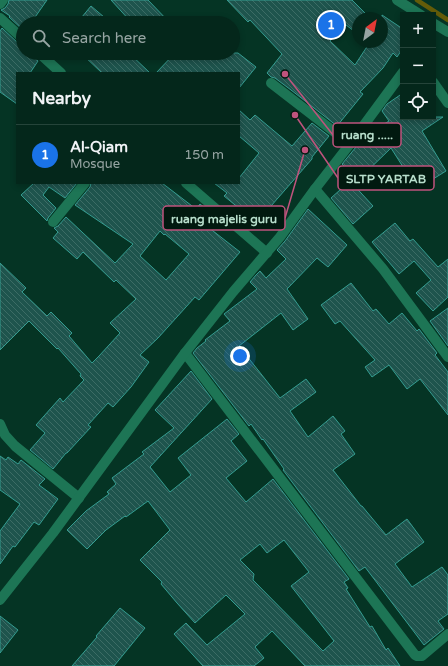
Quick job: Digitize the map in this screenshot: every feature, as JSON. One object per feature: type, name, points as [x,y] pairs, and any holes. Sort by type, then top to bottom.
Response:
[{"type":"street","points":[[0,4],[3,0]]},
{"type":"street","points":[[397,0],[416,12]]},
{"type":"street","points":[[0,18],[16,33]]},
{"type":"street","points":[[436,26],[448,32]]},
{"type":"street","points":[[46,60],[60,72]]},
{"type":"street","points":[[0,600],[53,533],[185,353],[280,237],[400,76]]},
{"type":"street","points":[[271,83],[350,144]]},
{"type":"street","points":[[434,84],[448,103]]},
{"type":"street","points":[[53,222],[84,184]]},
{"type":"street","points":[[187,184],[267,253]]},
{"type":"street","points":[[315,189],[383,269],[448,358]]},
{"type":"street","points":[[185,353],[415,654],[417,656],[422,656],[448,634]]},
{"type":"street","points":[[0,424],[5,436],[15,446],[79,498]]},
{"type":"building","points":[[9,0],[47,0],[36,16],[16,16],[16,24],[9,17],[10,16],[1,10],[8,4]]},
{"type":"building","points":[[111,0],[148,0],[163,16],[126,16]]},
{"type":"building","points":[[227,0],[352,0],[364,12],[352,12],[352,30],[346,25],[330,41],[355,65],[366,48],[388,48],[388,19],[400,27],[400,52],[397,57],[393,53],[383,68],[360,92],[363,94],[337,126],[267,73],[282,54],[250,20],[248,22]]},
{"type":"building","points":[[91,6],[103,16],[83,16]]},
{"type":"building","points":[[2,28],[16,41],[16,60],[38,61],[31,72],[16,72],[16,103],[0,92],[0,31]]},
{"type":"building","points":[[240,55],[256,67],[240,87],[240,72],[157,72],[168,60],[240,60]]},
{"type":"building","points":[[88,60],[136,60],[149,72],[101,72]]},
{"type":"building","points":[[400,95],[400,120],[436,120],[436,117],[443,117],[422,131],[446,171],[417,189],[391,148],[358,180],[342,164],[367,135],[389,121],[382,111],[387,104]]},
{"type":"building","points":[[240,111],[250,120],[255,115],[292,146],[312,123],[329,136],[312,159],[271,206],[275,211],[263,226],[224,196],[227,193],[215,184],[240,184],[240,177],[259,153],[240,137]]},
{"type":"building","points":[[350,181],[373,206],[353,224],[331,198]]},
{"type":"building","points":[[33,184],[76,184],[65,198],[49,187],[43,195],[56,208],[47,221],[21,195]]},
{"type":"building","points":[[91,184],[163,184],[196,209],[200,204],[216,217],[208,227],[240,252],[199,300],[195,297],[158,338],[140,355],[149,362],[131,387],[113,407],[108,403],[88,425],[91,427],[53,469],[30,450],[45,433],[36,425],[60,398],[63,402],[84,380],[80,376],[81,374],[58,348],[57,349],[29,321],[0,350],[0,263],[26,288],[22,292],[47,316],[51,312],[72,333],[69,336],[92,363],[120,333],[110,323],[136,299],[116,280],[114,282],[83,252],[77,259],[53,238],[58,232],[54,228],[58,226],[66,217],[115,263],[133,244],[75,205]],"holes":[[[160,231],[164,235],[165,234],[189,254],[166,280],[140,256]]]},
{"type":"building","points":[[308,209],[347,245],[328,267],[317,258],[287,289],[308,319],[293,330],[281,313],[239,346],[280,398],[306,379],[316,392],[290,411],[308,437],[333,416],[345,431],[341,434],[355,454],[333,470],[386,535],[407,519],[424,542],[395,564],[412,587],[442,567],[448,575],[448,614],[438,621],[444,629],[424,645],[365,567],[359,571],[283,470],[284,469],[263,439],[262,440],[251,424],[249,426],[193,353],[206,341],[205,340],[230,321],[224,314],[257,289],[250,282],[256,275],[260,271],[266,278],[286,259],[277,250]]},
{"type":"building","points":[[395,223],[410,241],[413,239],[438,267],[448,259],[448,297],[433,311],[416,293],[431,280],[414,261],[399,274],[372,242]]},
{"type":"building","points":[[351,283],[373,311],[376,309],[389,324],[402,313],[417,331],[419,329],[437,353],[435,355],[448,372],[448,415],[420,379],[407,389],[389,365],[372,377],[365,367],[375,360],[340,321],[335,324],[321,305]]},
{"type":"building","points":[[448,308],[448,346],[430,321]]},
{"type":"building","points":[[191,371],[212,399],[150,467],[170,492],[191,475],[178,458],[227,419],[239,434],[231,441],[247,461],[226,478],[246,502],[273,479],[349,579],[344,582],[348,588],[346,589],[370,627],[372,626],[386,650],[388,648],[400,666],[305,666],[272,631],[255,647],[264,658],[254,666],[203,666],[174,634],[186,623],[207,645],[245,614],[226,595],[195,623],[161,584],[162,582],[140,560],[170,530],[148,501],[106,530],[87,549],[67,530],[86,511],[109,494],[107,492],[116,484],[112,478],[144,454],[142,452],[174,428],[155,410]],"holes":[[[284,540],[309,572],[291,586],[334,641],[323,651],[253,580],[254,574],[240,560],[260,544],[267,553]]]},
{"type":"building","points":[[0,456],[6,460],[8,457],[18,464],[21,460],[45,479],[39,485],[58,499],[39,525],[34,522],[15,547],[13,546],[0,564],[0,531],[20,504],[0,490]]},
{"type":"building","points":[[120,608],[145,628],[114,666],[72,666],[97,637],[96,636]]},
{"type":"building","points":[[0,616],[18,630],[0,653]]},
{"type":"waterway","points":[[417,0],[448,20]]},
{"type":"place","name":"Al-Qiam","points":[[331,25]]},
{"type":"place","name":"ruang .....","points":[[285,74]]},
{"type":"place","name":"SLTP YARTAB","points":[[295,115]]},
{"type":"place","name":"ruang majelis guru","points":[[305,150]]}]
